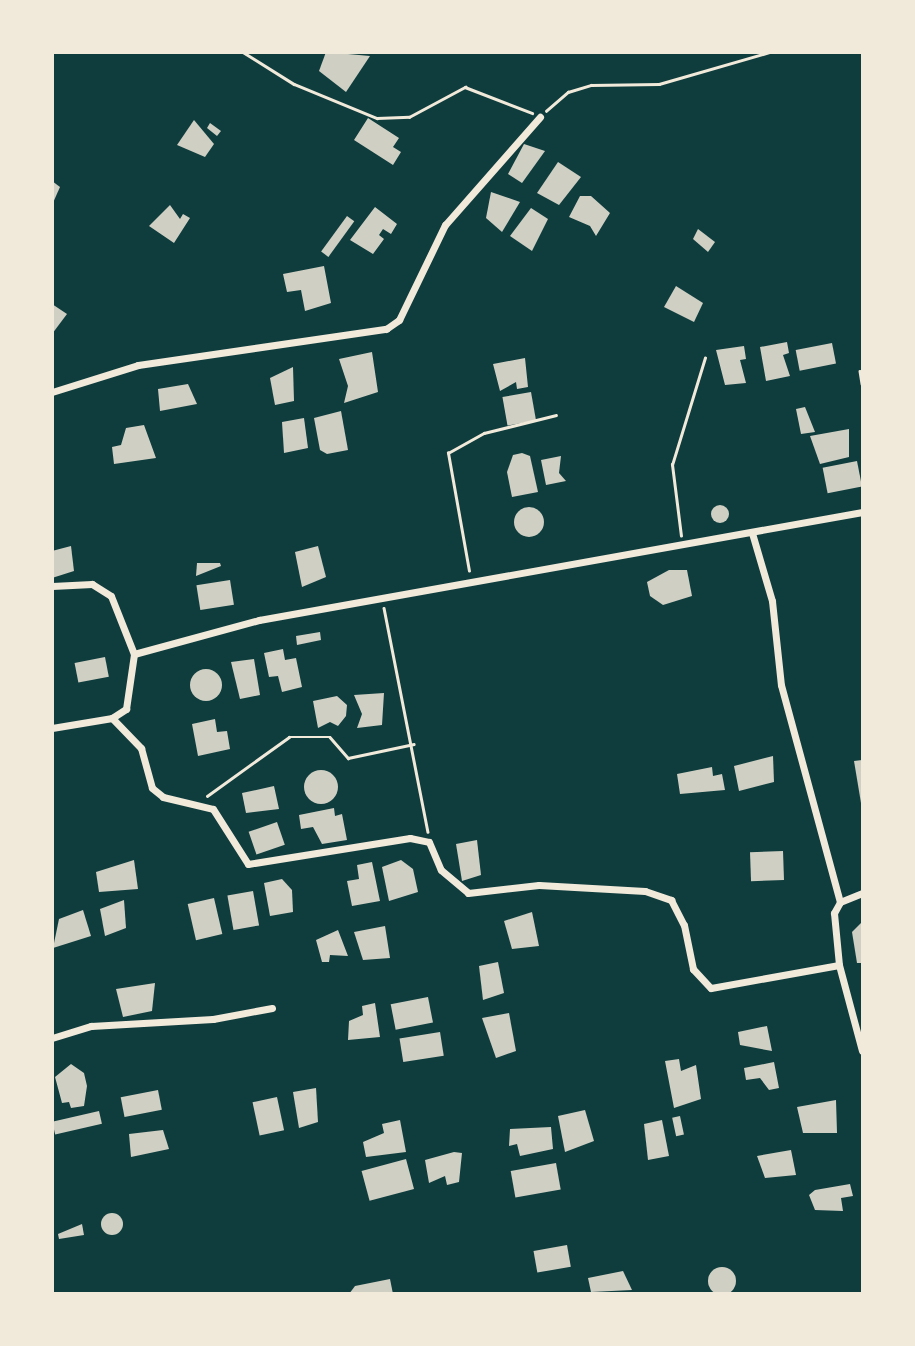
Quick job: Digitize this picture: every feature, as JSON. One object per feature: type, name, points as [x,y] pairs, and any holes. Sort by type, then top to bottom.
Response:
[{"type":"street","points":[[52,392],[138,365],[386,329],[399,320],[445,225],[540,117]]},
{"type":"street","points":[[134,654],[259,620],[863,512]]},
{"type":"street","points":[[752,533],[772,601],[781,685],[840,902],[834,928],[839,965],[863,1051]]},
{"type":"street","points":[[52,586],[92,584],[111,596],[134,654],[132,696],[112,718],[52,728]]},
{"type":"street","points":[[112,718],[141,748],[152,788],[163,797],[196,805],[222,819],[248,864],[390,839],[429,842],[441,870],[468,893],[539,885],[645,891],[671,900],[684,925],[693,969],[710,988],[839,965]]},
{"type":"street","points":[[840,902],[863,893]]},
{"type":"street","points":[[52,1038],[91,1026],[213,1019],[272,1008]]},
{"type":"path","points":[[243,52],[294,84],[385,120],[409,117],[465,87],[540,117],[568,92],[592,85],[659,84],[770,52]]},
{"type":"path","points":[[787,52],[829,52]]},
{"type":"path","points":[[683,543],[671,465],[705,358]]},
{"type":"path","points":[[860,371],[863,384]]},
{"type":"path","points":[[470,582],[448,453],[484,433],[556,415]]},
{"type":"path","points":[[381,598],[414,744],[429,842]]},
{"type":"path","points":[[196,805],[289,737],[330,737],[348,758],[414,744]]},
{"type":"building","points":[[326,52],[370,56],[346,92],[319,71]]},
{"type":"building","points":[[368,118],[399,138],[393,147],[401,152],[393,165],[354,140]]},
{"type":"building","points":[[194,120],[214,144],[205,157],[177,145]]},
{"type":"building","points":[[210,123],[221,131],[217,136],[207,128]]},
{"type":"building","points":[[524,144],[545,151],[522,183],[508,174]]},
{"type":"building","points":[[558,162],[581,177],[559,205],[537,193]]},
{"type":"building","points":[[52,181],[60,187],[52,205]]},
{"type":"building","points":[[491,192],[520,202],[502,232],[486,218]]},
{"type":"building","points":[[580,196],[591,196],[610,213],[596,236],[590,226],[569,217]]},
{"type":"building","points":[[170,205],[180,219],[183,214],[190,218],[174,243],[149,226]]},
{"type":"building","points":[[375,207],[397,224],[391,234],[383,229],[379,235],[384,239],[373,254],[350,240]]},
{"type":"building","points":[[531,208],[548,219],[532,251],[510,236]]},
{"type":"building","points":[[347,216],[354,221],[328,257],[321,252]]},
{"type":"building","points":[[698,229],[715,242],[708,252],[693,239]]},
{"type":"building","points":[[324,266],[331,303],[305,311],[301,290],[287,292],[283,274]]},
{"type":"building","points":[[676,286],[703,303],[694,322],[664,307]]},
{"type":"building","points":[[52,304],[67,314],[52,334]]},
{"type":"building","points":[[787,342],[789,353],[783,355],[790,376],[766,381],[760,347]]},
{"type":"building","points":[[832,343],[836,364],[800,371],[796,350]]},
{"type":"building","points":[[744,346],[746,359],[740,360],[746,383],[725,385],[716,350]]},
{"type":"building","points":[[372,352],[378,392],[344,403],[348,386],[339,359]]},
{"type":"building","points":[[525,358],[528,387],[517,389],[516,382],[500,391],[493,364]]},
{"type":"building","points":[[293,367],[294,401],[275,405],[270,378]]},
{"type":"building","points":[[188,384],[197,404],[160,411],[158,389]]},
{"type":"building","points":[[531,392],[536,421],[507,426],[502,397]]},
{"type":"building","points":[[805,407],[815,432],[801,434],[796,409]]},
{"type":"building","points":[[341,411],[348,450],[327,454],[320,450],[314,418]]},
{"type":"building","points":[[304,418],[308,448],[284,453],[282,422]]},
{"type":"building","points":[[144,425],[156,458],[114,464],[112,447],[121,445],[126,428]]},
{"type":"building","points":[[849,429],[849,457],[820,464],[810,436]]},
{"type":"building","points":[[522,453],[530,456],[538,492],[512,497],[507,472],[513,455]]},
{"type":"building","points":[[561,456],[559,473],[566,481],[546,485],[541,460]]},
{"type":"building","points":[[857,461],[862,487],[828,493],[823,468]]},
{"type":"building","points":[[720,505],[726,508],[729,514],[726,520],[720,523],[714,520],[711,514],[714,508]]},
{"type":"building","points":[[529,507],[535,508],[543,516],[543,528],[535,536],[529,537],[523,536],[515,528],[514,522],[515,516],[523,508]]},
{"type":"building","points":[[71,546],[74,571],[52,578],[52,551]]},
{"type":"building","points":[[318,546],[326,577],[302,587],[295,552]]},
{"type":"building","points":[[197,563],[220,563],[221,566],[196,576]]},
{"type":"building","points":[[669,570],[687,570],[692,596],[663,605],[650,596],[647,582]]},
{"type":"building","points":[[230,580],[234,605],[200,610],[196,585]]},
{"type":"building","points":[[320,632],[321,640],[297,645],[296,636]]},
{"type":"building","points":[[283,649],[285,660],[296,658],[302,687],[282,692],[278,676],[269,677],[264,653]]},
{"type":"building","points":[[105,657],[109,677],[78,683],[75,663]]},
{"type":"building","points":[[254,659],[260,695],[240,699],[231,662]]},
{"type":"building","points":[[206,669],[217,674],[222,685],[217,696],[206,701],[195,696],[190,685],[195,674]]},
{"type":"building","points":[[384,693],[382,725],[357,728],[362,714],[354,695]]},
{"type":"building","points":[[337,696],[347,705],[346,716],[338,726],[330,722],[318,728],[313,701]]},
{"type":"building","points":[[215,719],[217,732],[227,731],[230,749],[198,756],[192,724]]},
{"type":"building","points":[[773,756],[774,782],[739,791],[734,766]]},
{"type":"building","points":[[862,760],[862,802],[861,803],[854,761]]},
{"type":"building","points":[[712,767],[713,776],[722,774],[725,790],[680,794],[677,774]]},
{"type":"building","points":[[321,770],[333,775],[338,787],[333,799],[321,804],[309,799],[304,787],[309,775]]},
{"type":"building","points":[[274,786],[279,809],[246,813],[242,793]]},
{"type":"building","points":[[334,808],[335,816],[342,814],[347,840],[322,844],[313,827],[301,829],[299,815]]},
{"type":"building","points":[[277,822],[285,845],[256,854],[249,832]]},
{"type":"building","points":[[477,840],[481,875],[462,881],[456,844]]},
{"type":"building","points":[[783,851],[784,880],[751,881],[750,852]]},
{"type":"building","points":[[134,860],[138,889],[99,892],[96,872]]},
{"type":"building","points":[[401,860],[413,869],[418,892],[389,901],[382,867]]},
{"type":"building","points":[[372,862],[380,901],[352,906],[347,881],[359,879],[357,865]]},
{"type":"building","points":[[282,879],[292,890],[293,912],[270,916],[264,883]]},
{"type":"building","points":[[253,891],[259,925],[233,930],[227,896]]},
{"type":"building","points":[[214,898],[222,934],[196,940],[188,904]]},
{"type":"building","points":[[124,900],[126,928],[105,936],[100,909]]},
{"type":"building","points":[[83,910],[91,936],[53,948],[59,919]]},
{"type":"building","points":[[532,912],[539,946],[512,949],[504,921]]},
{"type":"building","points":[[862,922],[862,963],[857,963],[852,932]]},
{"type":"building","points":[[385,926],[390,958],[363,960],[354,932]]},
{"type":"building","points":[[338,930],[348,956],[330,955],[329,962],[322,962],[316,940]]},
{"type":"building","points":[[498,962],[504,993],[483,1000],[479,966]]},
{"type":"building","points":[[155,983],[152,1011],[123,1017],[116,989]]},
{"type":"building","points":[[428,997],[433,1023],[396,1030],[391,1004]]},
{"type":"building","points":[[375,1003],[380,1037],[348,1040],[349,1021],[363,1015],[362,1006]]},
{"type":"building","points":[[509,1013],[516,1051],[496,1058],[482,1018]]},
{"type":"building","points":[[767,1026],[772,1051],[740,1045],[738,1032]]},
{"type":"building","points":[[440,1032],[444,1056],[403,1062],[400,1038]]},
{"type":"building","points":[[679,1059],[681,1071],[696,1065],[701,1099],[674,1108],[665,1061]]},
{"type":"building","points":[[774,1062],[779,1088],[769,1090],[760,1078],[746,1080],[744,1068]]},
{"type":"building","points":[[71,1064],[84,1073],[87,1086],[84,1106],[71,1108],[69,1102],[62,1103],[55,1077]]},
{"type":"building","points":[[316,1088],[318,1122],[299,1128],[293,1092]]},
{"type":"building","points":[[158,1090],[162,1110],[125,1117],[121,1097]]},
{"type":"building","points":[[277,1097],[284,1130],[260,1135],[253,1102]]},
{"type":"building","points":[[836,1100],[837,1133],[803,1133],[797,1107]]},
{"type":"building","points":[[585,1110],[594,1141],[565,1152],[558,1116]]},
{"type":"building","points":[[99,1111],[102,1124],[55,1134],[52,1122]]},
{"type":"building","points":[[680,1116],[684,1135],[676,1136],[672,1118]]},
{"type":"building","points":[[400,1120],[406,1152],[366,1157],[363,1142],[384,1133],[382,1124]]},
{"type":"building","points":[[662,1120],[669,1156],[648,1160],[644,1124]]},
{"type":"building","points":[[551,1127],[553,1149],[520,1156],[517,1144],[509,1146],[510,1129]]},
{"type":"building","points":[[163,1130],[169,1149],[131,1157],[129,1134]]},
{"type":"building","points":[[791,1150],[796,1175],[765,1178],[757,1156]]},
{"type":"building","points":[[454,1152],[462,1153],[459,1182],[447,1185],[445,1176],[429,1183],[425,1160]]},
{"type":"building","points":[[406,1159],[414,1189],[370,1201],[362,1171]]},
{"type":"building","points":[[556,1163],[561,1190],[515,1198],[511,1171]]},
{"type":"building","points":[[850,1184],[853,1196],[841,1198],[843,1211],[815,1210],[809,1195],[815,1190]]},
{"type":"building","points":[[112,1213],[120,1216],[123,1224],[120,1232],[112,1235],[104,1232],[101,1224],[104,1216]]},
{"type":"building","points":[[82,1224],[84,1235],[59,1239],[58,1234]]},
{"type":"building","points":[[567,1245],[571,1267],[537,1273],[534,1251]]},
{"type":"building","points":[[722,1267],[732,1271],[736,1281],[732,1291],[722,1295],[712,1291],[708,1281],[712,1271]]},
{"type":"building","points":[[623,1271],[632,1290],[591,1292],[588,1278]]},
{"type":"building","points":[[390,1279],[393,1294],[349,1294],[355,1286]]}]
